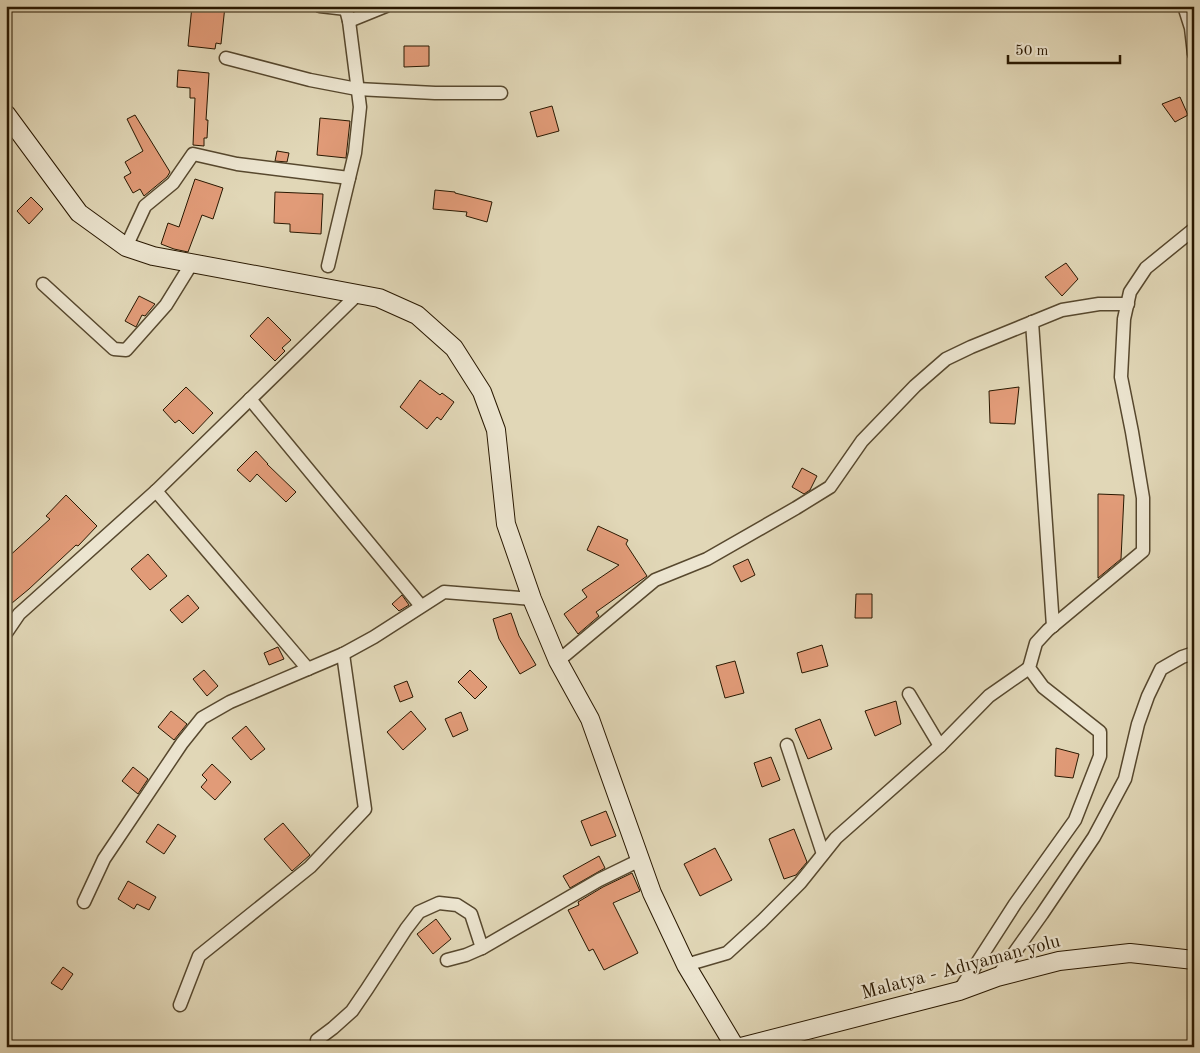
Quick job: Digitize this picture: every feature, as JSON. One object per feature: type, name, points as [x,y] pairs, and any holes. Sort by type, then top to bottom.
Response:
[{"type":"main road","points":[[6,114],[79,213],[126,248],[152,256],[379,298],[417,315],[454,348],[482,392],[496,430],[506,524],[532,599],[558,661],[590,719],[652,893],[686,965],[735,1047]]},
{"type":"main road","name":"Malatya - Adıyaman yolu","points":[[741,1047],[960,990],[997,977],[1059,962],[1130,953],[1194,960]]},
{"type":"street","points":[[320,6],[347,12],[386,6]]},
{"type":"street","points":[[1184,6],[1191,28],[1194,54]]},
{"type":"street","points":[[328,266],[355,153],[360,107],[347,12]]},
{"type":"street","points":[[226,58],[310,80],[357,89],[435,93],[501,93]]},
{"type":"street","points":[[126,248],[145,206],[173,183],[193,154],[237,164],[349,178]]},
{"type":"street","points":[[686,965],[727,953],[800,883],[836,838],[940,746],[989,696],[1029,668],[1036,643],[1053,626],[1142,551],[1143,498],[1121,377],[1124,319],[1130,292],[1146,268],[1194,230]]},
{"type":"street","points":[[43,284],[114,349],[126,350],[166,305],[192,263]]},
{"type":"street","points":[[6,633],[19,614],[156,491],[358,295]]},
{"type":"street","points":[[558,661],[655,580],[708,558],[830,487],[862,441],[915,386],[946,359],[1062,310],[1099,304],[1128,304]]},
{"type":"street","points":[[1032,322],[1053,626]]},
{"type":"street","points":[[250,399],[421,606]]},
{"type":"street","points":[[156,491],[308,669]]},
{"type":"street","points":[[84,902],[104,859],[182,743],[202,718],[230,702],[343,654],[374,637],[444,592],[532,599]]},
{"type":"street","points":[[997,977],[1094,837],[1125,778],[1138,724],[1148,696],[1162,668],[1194,653]]},
{"type":"street","points":[[180,1005],[199,956],[310,868],[365,809],[343,654]]},
{"type":"street","points":[[960,990],[1015,904],[1075,820],[1100,756],[1100,732],[1043,688],[1029,668]]},
{"type":"street","points":[[909,694],[940,746]]},
{"type":"street","points":[[787,745],[823,854]]},
{"type":"street","points":[[447,960],[482,948],[599,880],[640,860]]},
{"type":"street","points":[[317,1040],[352,1011],[419,912],[439,903],[457,905],[471,914],[482,948]]},
{"type":"building","points":[[192,6],[225,6],[221,44],[216,43],[215,49],[188,46]]},
{"type":"building","points":[[404,46],[429,46],[429,66],[404,67]]},
{"type":"building","points":[[178,70],[209,73],[206,120],[208,120],[207,138],[204,138],[204,146],[193,145],[195,98],[190,98],[190,88],[177,87]]},
{"type":"building","points":[[1180,97],[1188,115],[1175,122],[1162,104]]},
{"type":"building","points":[[552,106],[559,131],[537,137],[530,112]]},
{"type":"building","points":[[135,115],[170,172],[167,177],[144,196],[140,189],[133,193],[124,177],[131,173],[125,162],[143,151],[127,119]]},
{"type":"building","points":[[320,118],[350,121],[346,158],[317,155]]},
{"type":"building","points":[[277,151],[289,153],[287,162],[275,161]]},
{"type":"building","points":[[195,179],[223,188],[213,219],[202,215],[188,252],[161,244],[168,223],[179,227]]},
{"type":"building","points":[[435,190],[455,192],[492,202],[487,222],[466,216],[467,212],[433,209]]},
{"type":"building","points":[[275,192],[323,194],[321,234],[290,232],[290,224],[274,223]]},
{"type":"building","points":[[31,197],[43,209],[29,224],[17,211]]},
{"type":"building","points":[[1066,263],[1078,279],[1062,296],[1045,277]]},
{"type":"building","points":[[139,296],[155,304],[145,316],[142,315],[136,327],[125,321]]},
{"type":"building","points":[[268,317],[291,340],[282,348],[285,351],[275,361],[250,336]]},
{"type":"building","points":[[420,380],[440,395],[442,393],[454,402],[441,420],[437,417],[427,429],[400,407]]},
{"type":"building","points":[[186,387],[213,413],[193,434],[179,420],[175,423],[163,410]]},
{"type":"building","points":[[1019,387],[1015,424],[990,423],[989,391]]},
{"type":"building","points":[[256,451],[296,492],[286,502],[257,474],[250,482],[237,470]]},
{"type":"building","points":[[802,468],[817,476],[810,490],[804,494],[792,487]]},
{"type":"building","points":[[1098,494],[1124,495],[1121,559],[1098,578]]},
{"type":"building","points":[[66,495],[97,526],[78,546],[76,545],[6,608],[6,559],[50,519],[46,516]]},
{"type":"building","points":[[598,526],[628,540],[626,544],[647,576],[596,612],[599,616],[578,634],[564,614],[587,597],[582,590],[619,565],[587,550]]},
{"type":"building","points":[[148,554],[167,576],[150,590],[131,569]]},
{"type":"building","points":[[748,559],[755,575],[741,582],[733,566]]},
{"type":"building","points":[[856,594],[872,594],[872,618],[855,618]]},
{"type":"building","points":[[188,595],[199,608],[182,623],[170,610]]},
{"type":"building","points":[[402,595],[409,605],[399,611],[392,604]]},
{"type":"building","points":[[511,613],[519,636],[536,665],[520,674],[499,639],[493,619]]},
{"type":"building","points":[[822,645],[828,666],[802,673],[797,653]]},
{"type":"building","points":[[278,647],[284,659],[269,665],[264,653]]},
{"type":"building","points":[[735,661],[744,693],[725,698],[716,666]]},
{"type":"building","points":[[204,670],[218,686],[207,696],[193,679]]},
{"type":"building","points":[[470,670],[487,687],[475,699],[458,682]]},
{"type":"building","points":[[407,681],[413,697],[400,702],[394,686]]},
{"type":"building","points":[[896,701],[901,724],[875,736],[865,711]]},
{"type":"building","points":[[171,711],[187,724],[174,740],[158,727]]},
{"type":"building","points":[[411,711],[426,729],[403,750],[387,732]]},
{"type":"building","points":[[461,712],[468,730],[453,737],[445,719]]},
{"type":"building","points":[[820,719],[832,749],[808,759],[795,729]]},
{"type":"building","points":[[246,726],[265,749],[251,760],[232,738]]},
{"type":"building","points":[[1056,748],[1079,754],[1073,778],[1055,776]]},
{"type":"building","points":[[771,757],[780,780],[762,787],[754,763]]},
{"type":"building","points":[[212,764],[231,782],[215,800],[201,787],[207,780],[202,775]]},
{"type":"building","points":[[133,767],[148,779],[138,794],[122,781]]},
{"type":"building","points":[[606,811],[616,836],[591,846],[581,821]]},
{"type":"building","points":[[283,823],[310,855],[292,871],[264,839]]},
{"type":"building","points":[[158,824],[176,836],[164,854],[146,842]]},
{"type":"building","points":[[794,829],[807,862],[796,875],[784,879],[769,839]]},
{"type":"building","points":[[715,848],[732,880],[700,896],[684,864]]},
{"type":"building","points":[[599,856],[605,868],[570,888],[563,876]]},
{"type":"building","points":[[632,873],[640,891],[613,903],[638,953],[604,970],[593,949],[589,951],[568,910],[579,905],[578,902],[603,887]]},
{"type":"building","points":[[128,881],[156,897],[149,910],[137,904],[134,909],[118,899]]},
{"type":"building","points":[[436,919],[451,939],[433,954],[417,934]]},
{"type":"building","points":[[63,967],[73,974],[62,990],[51,983]]}]
